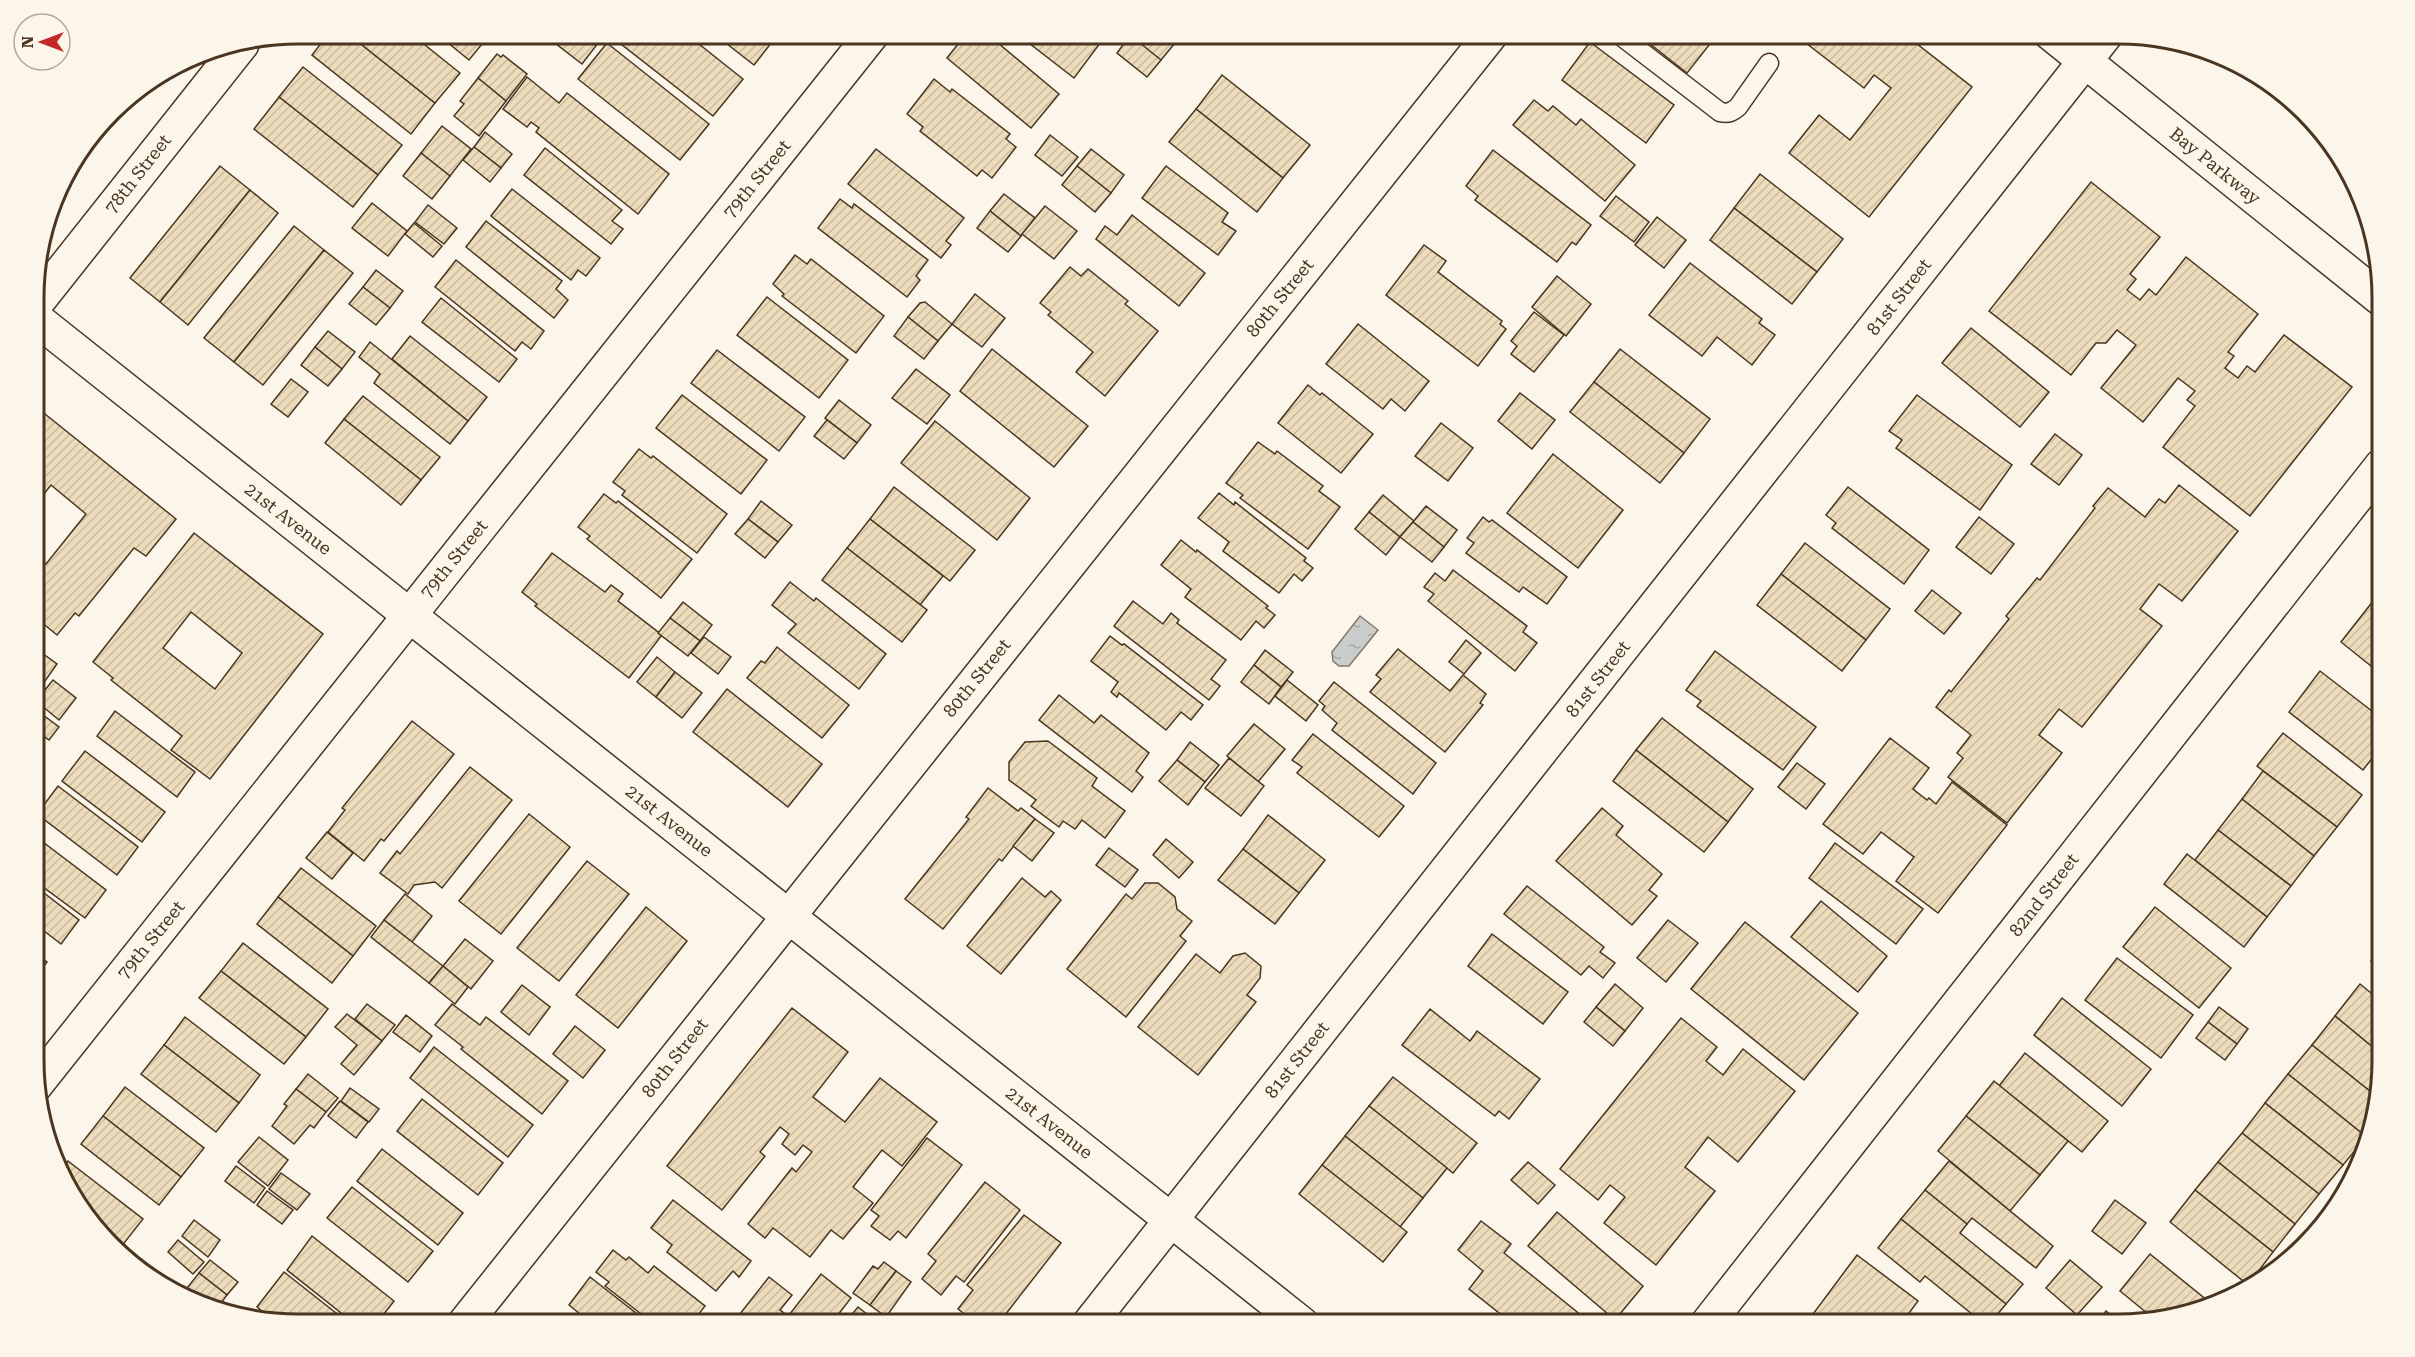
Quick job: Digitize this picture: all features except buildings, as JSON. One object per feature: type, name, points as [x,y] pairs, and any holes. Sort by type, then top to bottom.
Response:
[{"type":"street","name":"79th Street","points":[[44,1075],[864,44]]},
{"type":"street","name":"80th Street","points":[[472,1314],[1483,44]]},
{"type":"street","name":"Bay Parkway","points":[[2064,44],[2372,291]]},
{"type":"street","name":"81st Street","points":[[1097,1314],[2098,44]]},
{"type":"street","name":"78th Street","points":[[44,294],[237,51]]},
{"type":"street","name":"21st Avenue","points":[[44,325],[1289,1314]]},
{"type":"street","name":"82nd Street","points":[[1715,1314],[2372,477]]},
{"type":"lane","points":[[1631,44],[1720,112],[1726,113],[1738,107],[1769,63]]},
{"type":"water","points":[[1360,616],[1378,630],[1349,666],[1339,666],[1333,661],[1332,652]]}]
